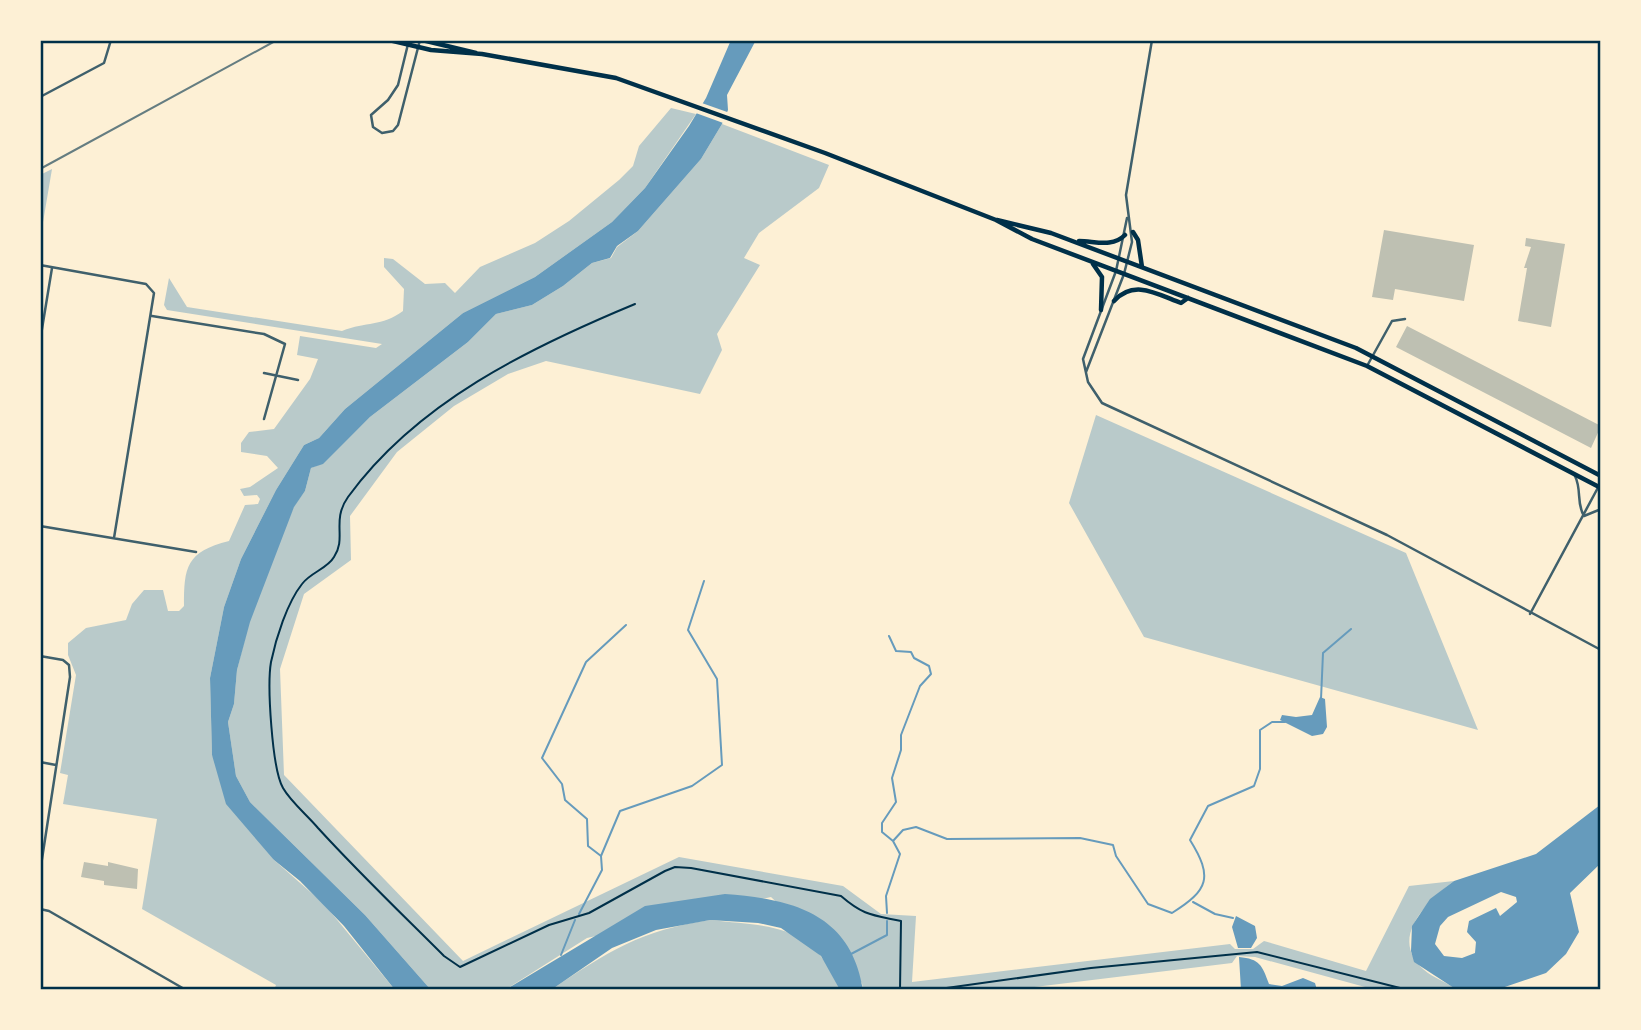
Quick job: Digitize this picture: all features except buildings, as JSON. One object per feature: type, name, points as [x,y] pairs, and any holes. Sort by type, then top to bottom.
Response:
[{"type":"main road","points":[[389,40],[408,43],[418,48],[477,53]]},
{"type":"main road","points":[[421,40],[477,53],[598,73],[737,121],[996,220],[1032,239],[1367,366],[1600,486]]},
{"type":"main road","points":[[996,220],[1027,225],[1373,355],[1601,476]]},
{"type":"main road","points":[[1133,232],[1143,267]]},
{"type":"main road","points":[[1074,242],[1105,244],[1120,240],[1125,235]]},
{"type":"main road","points":[[1090,261],[1102,277],[1101,310]]},
{"type":"main road","points":[[1114,301],[1130,289],[1140,288],[1181,303],[1188,298]]},
{"type":"street","points":[[40,97],[104,63],[111,40]]},
{"type":"street","points":[[408,43],[398,85],[388,100],[371,115],[373,127],[382,133],[393,131],[398,125],[421,40]]},
{"type":"street","points":[[1152,40],[1126,195],[1125,235],[1116,271],[1083,359],[1095,395],[1114,410],[1387,535],[1601,650]]},
{"type":"street","points":[[1086,372],[1124,274],[1133,232],[1127,218]]},
{"type":"street","points":[[40,265],[146,284],[152,288],[155,296],[114,538]]},
{"type":"street","points":[[40,341],[52,267]]},
{"type":"street","points":[[152,316],[264,334],[285,344],[264,419]]},
{"type":"street","points":[[1367,366],[1392,321],[1405,319]]},
{"type":"street","points":[[264,373],[298,380]]},
{"type":"street","points":[[1574,474],[1578,483],[1578,507],[1584,516]]},
{"type":"street","points":[[1530,614],[1600,486]]},
{"type":"street","points":[[1584,516],[1601,509]]},
{"type":"street","points":[[40,526],[196,552]]},
{"type":"street","points":[[40,656],[63,660],[69,665],[40,872]]},
{"type":"street","points":[[40,762],[56,765]]},
{"type":"street","points":[[40,909],[186,990]]},
{"type":"path","points":[[635,304],[581,327],[454,397],[412,426],[377,461],[347,498],[338,516],[338,551],[332,560],[303,582],[295,595],[271,664],[273,752],[283,789],[434,947],[460,967],[549,925],[589,913],[675,867],[841,896],[859,911],[874,918],[901,921],[900,990]]},
{"type":"path","points":[[932,990],[1091,968],[1257,952],[1408,990]]},
{"type":"shaded area","points":[[671,108],[696,114],[645,188],[612,222],[535,277],[463,313],[345,409],[319,438],[304,445],[276,490],[241,559],[224,607],[210,678],[212,755],[274,860],[324,904],[395,990],[274,990],[276,985],[142,909],[157,819],[63,804],[68,775],[60,773],[76,675],[68,655],[68,643],[86,628],[126,620],[132,604],[144,590],[163,590],[168,611],[179,611],[184,606],[185,581],[190,563],[204,550],[229,541],[245,505],[258,504],[260,499],[257,495],[244,496],[240,489],[250,487],[278,468],[267,456],[241,452],[241,443],[249,432],[274,429],[310,379],[318,359],[297,355],[300,336],[376,348],[382,344],[167,310],[164,305],[169,278],[187,307],[342,331],[381,322],[403,311],[404,289],[384,267],[384,258],[393,259],[425,284],[445,283],[455,293],[480,267],[535,243],[569,221],[619,180],[633,166],[639,146]]},
{"type":"shaded area","points":[[722,124],[829,165],[819,188],[759,233],[744,258],[760,265],[717,334],[722,350],[700,394],[546,361],[508,374],[454,406],[397,452],[350,516],[351,560],[304,594],[280,669],[284,775],[463,961],[679,857],[843,886],[881,914],[916,916],[912,982],[1230,944],[1235,949],[1253,949],[1264,941],[1366,971],[1409,886],[1454,881],[1432,900],[1414,923],[1410,948],[1416,961],[1428,973],[1457,990],[1376,990],[1255,957],[1237,956],[1232,963],[1009,990],[863,990],[862,983],[771,897],[587,938],[505,990],[431,990],[365,915],[250,802],[236,776],[228,722],[234,704],[237,670],[249,622],[294,506],[305,491],[311,468],[323,463],[370,417],[468,342],[496,314],[532,305],[563,286],[592,263],[611,258],[617,247],[638,231],[701,159]]},
{"type":"shaded area","points":[[52,169],[40,240],[40,175]]},
{"type":"shaded area","points":[[1096,415],[1406,553],[1478,730],[1144,637],[1069,503]]},
{"type":"shaded area","points":[[710,920],[771,927],[803,940],[817,951],[840,990],[551,990],[626,944],[664,930]]},
{"type":"water","points":[[731,40],[756,40],[727,95],[728,110],[722,124],[701,159],[638,231],[617,246],[610,258],[592,263],[563,286],[532,305],[496,314],[468,342],[370,417],[323,464],[311,468],[305,491],[294,507],[250,622],[237,670],[234,704],[228,722],[236,776],[250,802],[365,915],[431,990],[395,990],[344,926],[300,881],[274,860],[226,804],[212,755],[210,678],[224,607],[241,559],[276,490],[304,445],[319,438],[345,409],[463,313],[535,277],[612,222],[645,188],[689,126],[706,98]]},
{"type":"water","points":[[1320,697],[1325,699],[1327,727],[1323,734],[1312,736],[1280,720],[1282,715],[1312,715]]},
{"type":"water","points":[[1600,805],[1601,863],[1570,893],[1579,932],[1566,954],[1546,973],[1496,990],[1457,990],[1414,962],[1411,951],[1412,926],[1430,899],[1454,881],[1536,854]],"holes":[[[1501,892],[1516,897],[1517,902],[1500,916],[1496,908],[1469,921],[1467,932],[1476,942],[1475,953],[1462,958],[1444,956],[1435,944],[1440,926],[1448,917]]]},
{"type":"water","points":[[725,894],[773,900],[815,915],[832,927],[846,943],[856,964],[863,990],[840,990],[821,956],[781,928],[758,923],[710,920],[656,930],[612,948],[551,990],[505,990],[645,906]]},
{"type":"water","points":[[1236,916],[1255,926],[1257,938],[1251,948],[1238,948],[1232,927]]},
{"type":"water","points":[[1239,957],[1256,961],[1269,984],[1282,986],[1303,978],[1315,983],[1317,990],[1241,990]]},
{"type":"pier","points":[[699,102],[730,113],[726,124],[693,112]]},
{"type":"waterway","points":[[579,914],[602,870],[601,856],[620,811],[692,786],[722,765],[717,679],[688,630],[704,581]]},
{"type":"waterway","points":[[601,856],[588,846],[587,819],[565,800],[562,784],[542,758],[586,662],[626,625]]},
{"type":"waterway","points":[[1321,699],[1323,653],[1351,629]]},
{"type":"waterway","points":[[889,636],[896,651],[911,652],[914,658],[929,666],[931,674],[920,686],[901,735],[901,750],[892,778],[896,802],[882,823],[882,832],[893,841]]},
{"type":"waterway","points":[[887,913],[886,896],[900,854],[893,841],[903,830],[916,827],[947,839],[1080,838],[1113,845],[1116,856],[1148,904],[1172,913],[1194,897],[1204,882],[1202,864],[1190,840],[1208,806],[1254,786],[1260,769],[1260,730],[1272,722],[1285,722]]},
{"type":"waterway","points":[[1193,902],[1215,914],[1233,918]]},
{"type":"waterway","points":[[561,955],[575,920]]},
{"type":"waterway","points":[[851,954],[887,935],[887,921]]},
{"type":"railway","points":[[40,169],[277,40]]}]
